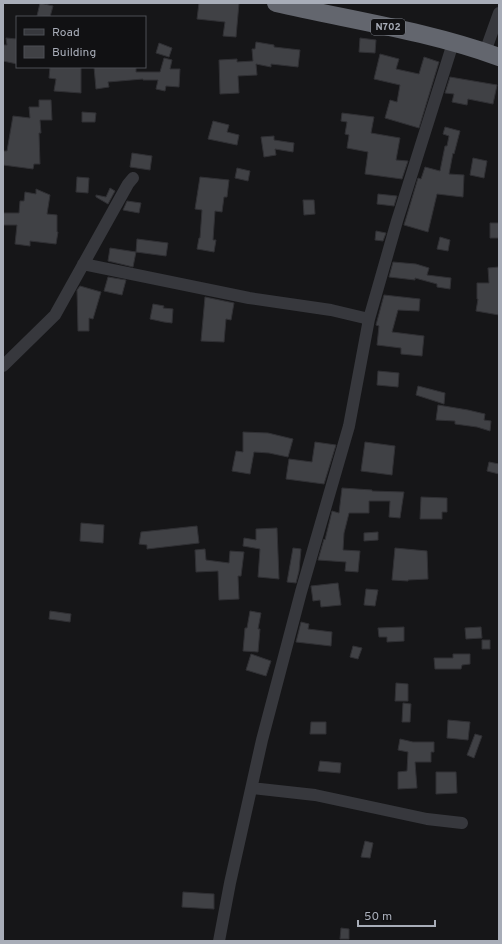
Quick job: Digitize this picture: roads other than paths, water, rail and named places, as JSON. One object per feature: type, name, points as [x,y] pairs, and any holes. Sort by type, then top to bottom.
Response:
[{"type":"highway","name":"N702","points":[[276,3],[414,33],[492,55]]},
{"type":"street","points":[[492,55],[499,12]]},
{"type":"street","points":[[219,941],[230,883],[262,740],[301,592],[349,426],[370,319],[396,221],[453,43]]},
{"type":"street","points":[[3,366],[55,315],[128,184],[134,178]]},
{"type":"street","points":[[83,264],[249,298],[332,310],[370,319]]},
{"type":"street","points":[[252,788],[316,795],[427,820],[462,823]]}]
